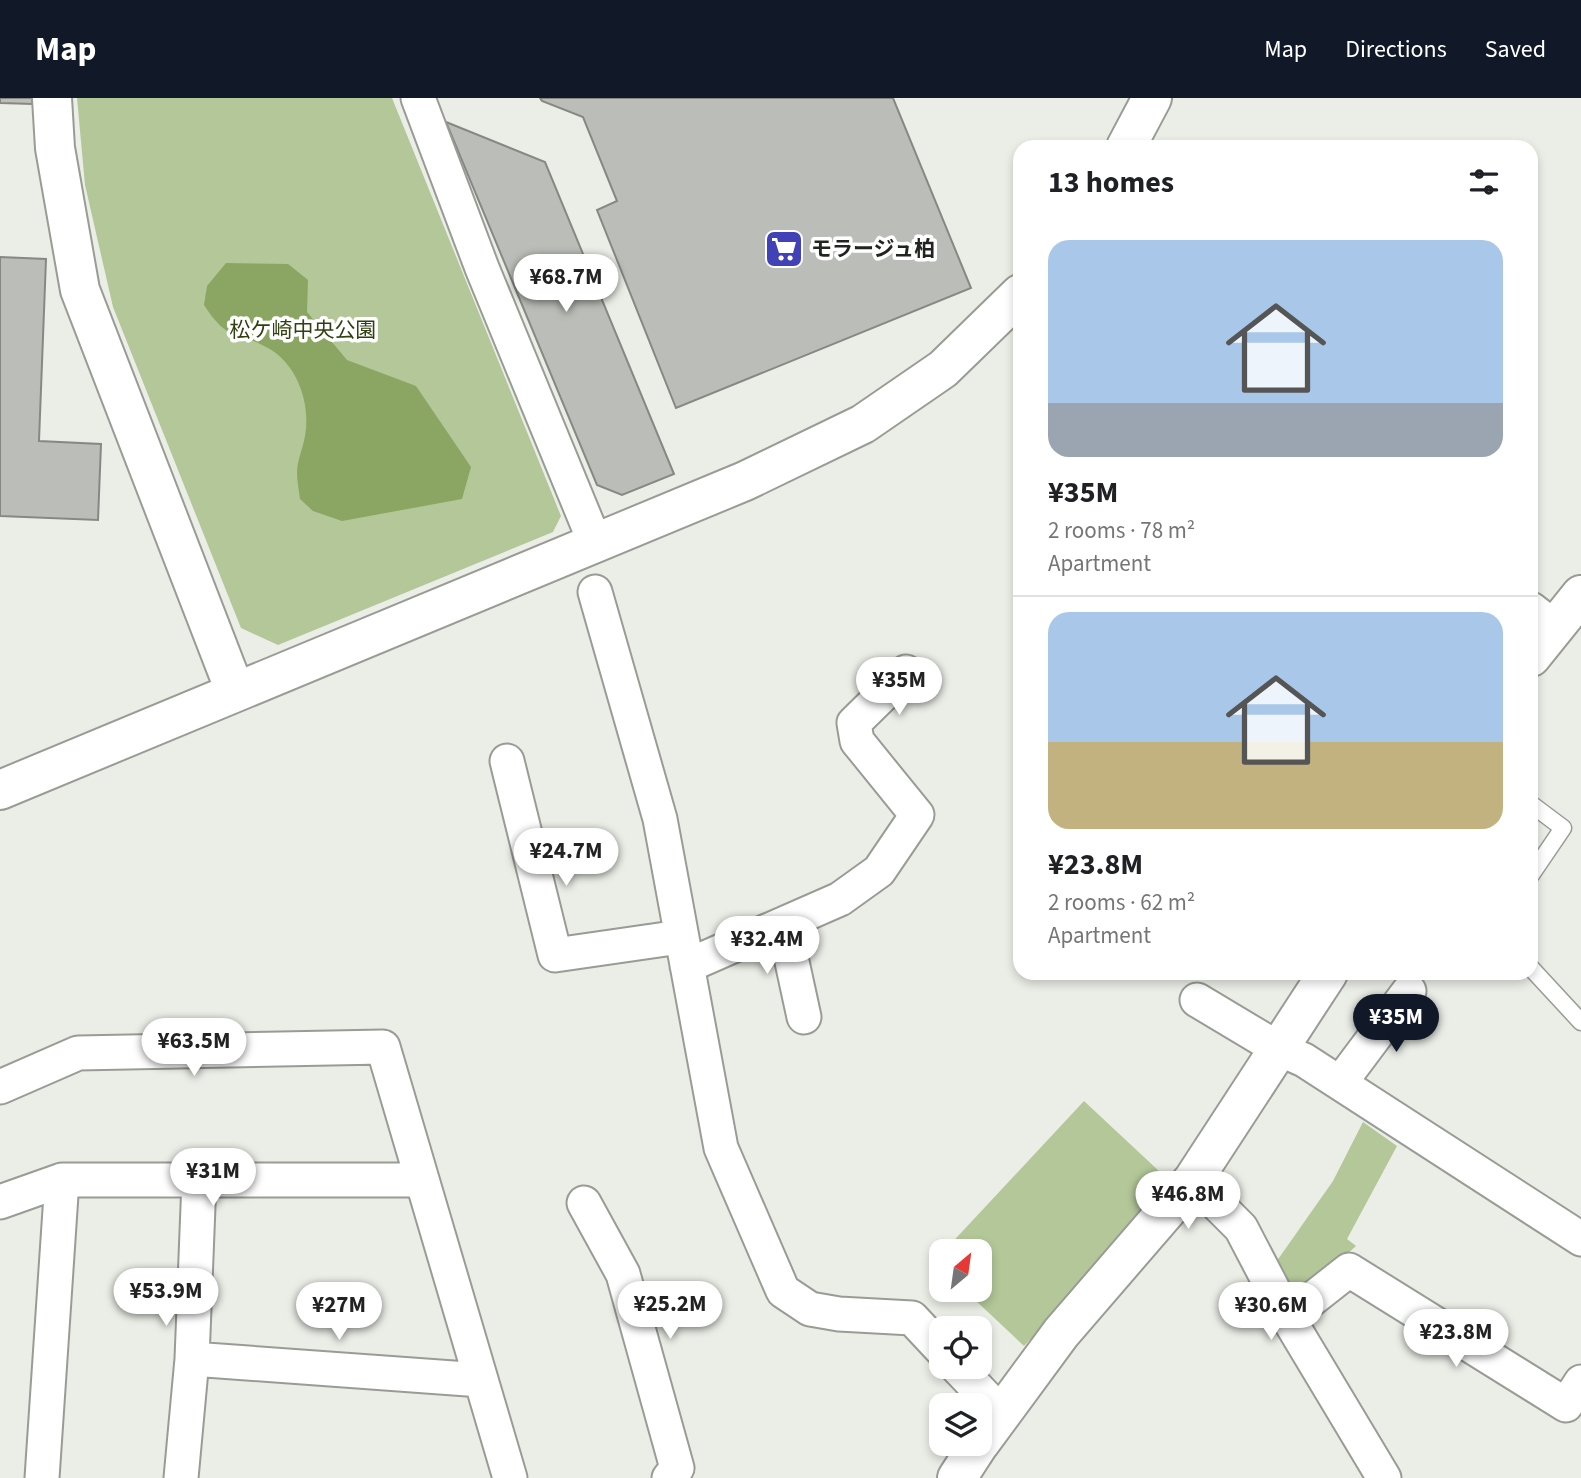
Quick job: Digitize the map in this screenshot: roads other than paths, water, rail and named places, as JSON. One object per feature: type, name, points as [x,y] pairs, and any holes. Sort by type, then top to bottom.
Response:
[{"type":"street","points":[[52,98],[55,148],[80,290],[235,691]]},
{"type":"street","points":[[418,98],[482,268],[596,545]]},
{"type":"street","points":[[1130,140],[1152,98]]},
{"type":"street","points":[[0,790],[745,481],[863,424],[943,369],[1013,301]]},
{"type":"street","points":[[595,592],[660,819],[721,1148],[783,1291],[810,1309],[839,1314],[912,1318],[929,1336]]},
{"type":"street","points":[[1538,631],[1581,595]]},
{"type":"street","points":[[507,761],[555,954],[683,952],[784,925],[840,899],[879,871],[917,815],[857,741],[854,723],[906,672]]},
{"type":"street","points":[[784,925],[804,1017]]},
{"type":"street","points":[[992,1425],[1061,1333],[1192,1180],[1323,980]]},
{"type":"street","points":[[1340,1083],[1409,992]]},
{"type":"street","points":[[1197,1000],[1279,1049],[1304,1060],[1581,1239]]},
{"type":"street","points":[[0,1087],[78,1053],[383,1048],[510,1478]]},
{"type":"street","points":[[0,1202],[62,1180],[420,1180]]},
{"type":"street","points":[[42,1478],[62,1180]]},
{"type":"street","points":[[1192,1180],[1241,1228],[1289,1318],[1384,1478]]},
{"type":"street","points":[[181,1478],[192,1359],[199,1181]]},
{"type":"street","points":[[584,1203],[623,1274],[677,1468],[668,1478]]},
{"type":"street","points":[[1289,1318],[1349,1270],[1566,1405],[1581,1382]]},
{"type":"street","points":[[192,1359],[481,1380]]},
{"type":"street","points":[[957,1478],[971,1456]]},
{"type":"lane","points":[[1538,809],[1563,828],[1538,865]]},
{"type":"lane","points":[[1538,976],[1581,1022]]},
{"type":"place","name":"モラージュ柏","points":[[784,249]]},
{"type":"park label","name":"松ケ崎中央公園","points":[[303,330]]}]
